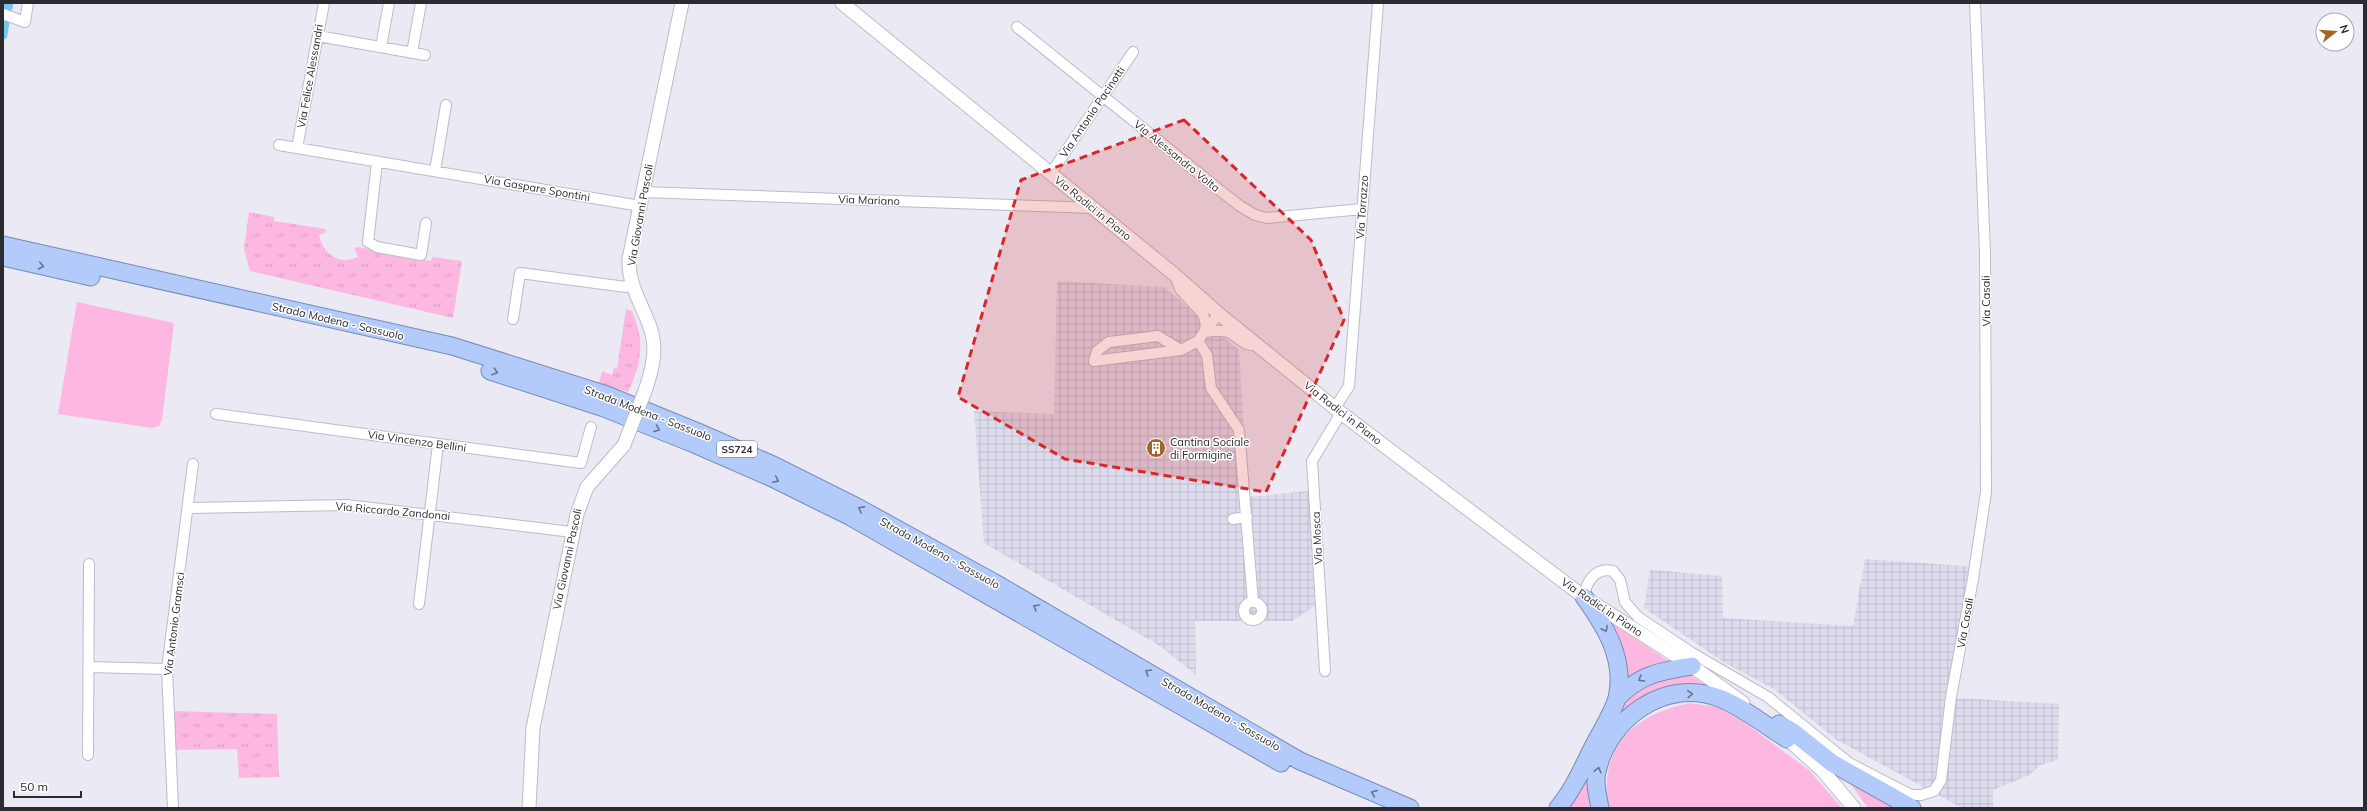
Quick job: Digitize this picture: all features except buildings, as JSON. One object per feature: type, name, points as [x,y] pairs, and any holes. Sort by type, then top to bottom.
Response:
[{"type":"highway","name":"Strada Modena - Sassuolo","points":[[3,245],[452,346],[606,395],[775,466],[857,507],[995,583],[1300,760],[1410,808]]},
{"type":"highway","name":"Strada Modena - Sassuolo","points":[[3,258],[448,357],[604,408],[692,443],[770,477],[851,517],[1297,772],[1379,808]]},
{"type":"highway","points":[[1584,597],[1605,627],[1615,652],[1618,680],[1617,698]]},
{"type":"highway","points":[[1558,808],[1569,794],[1617,698],[1629,686],[1650,674],[1692,666]]},
{"type":"highway","points":[[1600,808],[1596,773],[1608,741],[1619,726],[1638,709],[1664,696],[1695,693],[1719,698],[1787,739]]},
{"type":"highway","points":[[1759,713],[1793,732],[1832,763],[1912,808]]},
{"type":"street","points":[[3,14],[24,22],[28,3]]},
{"type":"street","name":"Via Felice Alessandri","points":[[297,148],[324,3]]},
{"type":"street","points":[[381,47],[389,3]]},
{"type":"street","points":[[412,53],[421,3]]},
{"type":"street","name":"Via Giovanni Pascoli","points":[[528,808],[533,728],[572,532],[580,500],[587,487],[624,445],[645,391],[653,364],[653,338],[631,282],[629,259],[682,3]]},
{"type":"street","name":"Via Radici in Piano","points":[[842,3],[1094,208],[1175,275],[1219,314],[1338,410],[1584,597],[1692,666],[1759,713],[1823,771],[1854,808]]},
{"type":"street","name":"Via Torrazzo","points":[[1338,410],[1349,386],[1378,3]]},
{"type":"street","name":"Via Casali","points":[[1584,597],[1586,583],[1593,576],[1602,570],[1613,571],[1620,580],[1625,602],[1638,617],[1692,653],[1768,697],[1849,763],[1911,795],[1928,793],[1937,788],[1941,780],[1951,697],[1985,499],[1985,261],[1975,3]]},
{"type":"street","name":"Via Alessandro Volta","points":[[1017,27],[1222,192],[1255,215],[1276,218],[1362,209]]},
{"type":"street","points":[[318,36],[425,55]]},
{"type":"street","name":"Via Antonio Pacinotti","points":[[1051,173],[1133,52]]},
{"type":"street","points":[[434,171],[446,105]]},
{"type":"street","name":"Via Gaspare Spontini","points":[[279,145],[640,206]]},
{"type":"street","points":[[377,162],[368,242],[377,247],[421,255],[426,223]]},
{"type":"street","name":"Via Mariano","points":[[643,192],[1094,208]]},
{"type":"street","points":[[513,319],[520,273],[626,287],[631,282]]},
{"type":"street","points":[[1175,275],[1180,289],[1203,314],[1206,325],[1204,332]]},
{"type":"street","points":[[1182,350],[1158,336],[1116,341],[1109,342],[1097,351],[1094,361],[1182,350],[1198,341],[1219,314]]},
{"type":"street","points":[[1204,332],[1224,331],[1232,334],[1244,344],[1258,345]]},
{"type":"street","points":[[1198,341],[1207,354],[1211,388],[1239,430],[1253,602]]},
{"type":"street","name":"Via Mosca","points":[[1325,670],[1312,461],[1338,410]]},
{"type":"street","name":"Via Vincenzo Bellini","points":[[216,414],[581,462],[591,427]]},
{"type":"street","points":[[419,604],[438,444]]},
{"type":"street","name":"Via Antonio Gramsci","points":[[173,808],[167,669],[189,508],[193,464]]},
{"type":"street","name":"Via Riccardo Zandonai","points":[[189,508],[347,505],[572,532]]},
{"type":"street","points":[[1234,519],[1247,517]]},
{"type":"street","points":[[88,755],[89,564]]},
{"type":"street","points":[[88,667],[167,669]]},
{"type":"highlighted area","points":[[1184,120],[1311,240],[1344,320],[1266,492],[1065,459],[958,397],[1021,180]]},
{"type":"shaded area","points":[[1057,281],[1164,287],[1239,350],[1248,497],[1309,491],[1318,604],[1292,621],[1195,621],[1196,675],[1160,646],[984,543],[974,411],[1054,414]]},
{"type":"shaded area","points":[[1865,559],[1979,567],[1956,698],[2059,704],[2058,760],[2040,765],[2030,775],[1993,790],[1993,808],[1962,808],[1837,740],[1774,689],[1725,663],[1644,608],[1650,570],[1722,576],[1723,618],[1853,626]]},
{"type":"green space","points":[[249,212],[274,217],[274,221],[326,229],[325,233],[319,235],[321,242],[328,253],[338,259],[344,260],[358,257],[354,248],[357,247],[431,261],[432,257],[462,261],[453,318],[250,271],[244,249]]},
{"type":"green space","points":[[77,302],[174,323],[162,420],[159,426],[152,428],[58,414]]},
{"type":"green space","points":[[626,309],[632,311],[639,332],[640,342],[639,362],[633,382],[628,392],[599,383],[602,371],[612,375],[614,368],[617,369]]},
{"type":"green space","points":[[1611,622],[1674,665],[1625,684]]},
{"type":"green space","points":[[1689,674],[1715,692],[1616,716],[1632,696],[1647,685],[1664,679]]},
{"type":"green space","points":[[1690,703],[1717,707],[1744,722],[1810,771],[1842,808],[1608,808],[1606,803],[1609,768],[1615,751],[1622,739],[1641,722],[1652,715]]},
{"type":"green space","points":[[174,711],[277,714],[279,777],[239,778],[237,749],[175,750]]},
{"type":"green space","points":[[1589,774],[1593,808],[1567,808]]},
{"type":"green space","points":[[1850,783],[1897,808],[1868,808]]},
{"type":"waterway","points":[[7,12],[9,3]]},
{"type":"waterway","points":[[3,35],[5,22]]},
{"type":"place","name":"Cantina Sociale di Formigine","points":[[1156,448]]}]
